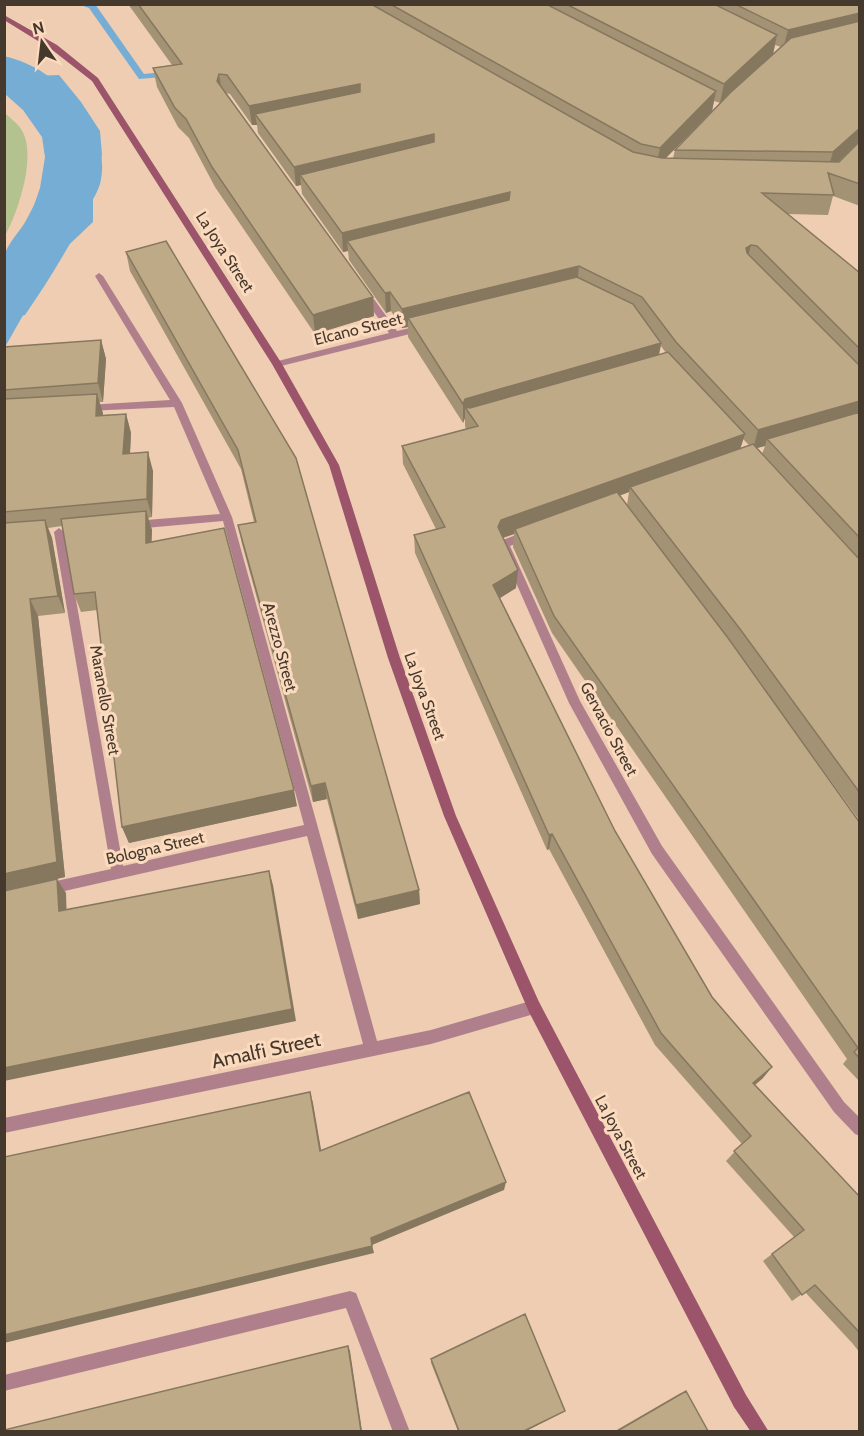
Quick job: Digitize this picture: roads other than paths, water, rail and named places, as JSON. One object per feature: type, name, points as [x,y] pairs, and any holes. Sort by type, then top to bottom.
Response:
[{"type":"street","name":"La Joya Street","points":[[4,18],[54,47],[95,80],[277,364],[334,465],[394,658],[450,816],[534,1007],[735,1390],[761,1431]]},
{"type":"street","name":"Arezzo Street","points":[[99,276],[177,403],[227,517],[372,1050]]},
{"type":"street","points":[[354,277],[395,335]]},
{"type":"street","name":"Elcano Street","points":[[277,364],[437,325]]},
{"type":"street","points":[[74,409],[177,403]]},
{"type":"street","points":[[126,526],[227,517]]},
{"type":"street","name":"Gervacio Street","points":[[538,531],[504,544],[575,704],[657,850],[839,1107],[860,1129]]},
{"type":"street","name":"Maranello Street","points":[[59,532],[118,873]]},
{"type":"street","name":"Bologna Street","points":[[38,891],[312,829]]},
{"type":"street","name":"Amalfi Street","points":[[4,1126],[438,1036],[534,1007]]},
{"type":"street","points":[[4,1383],[350,1299],[402,1431]]},
{"type":"water","points":[[59,75],[81,102],[100,131],[102,155],[93,196],[93,222],[56,257],[5,347],[5,262],[26,229],[40,188],[45,157],[42,137],[23,110],[5,94],[5,77]]},
{"type":"waterway","points":[[82,4],[92,6],[142,77],[172,74]]},
{"type":"waterway","points":[[4,71],[34,90],[57,114],[72,143],[75,160],[74,178],[70,189],[44,238],[4,302]]}]
